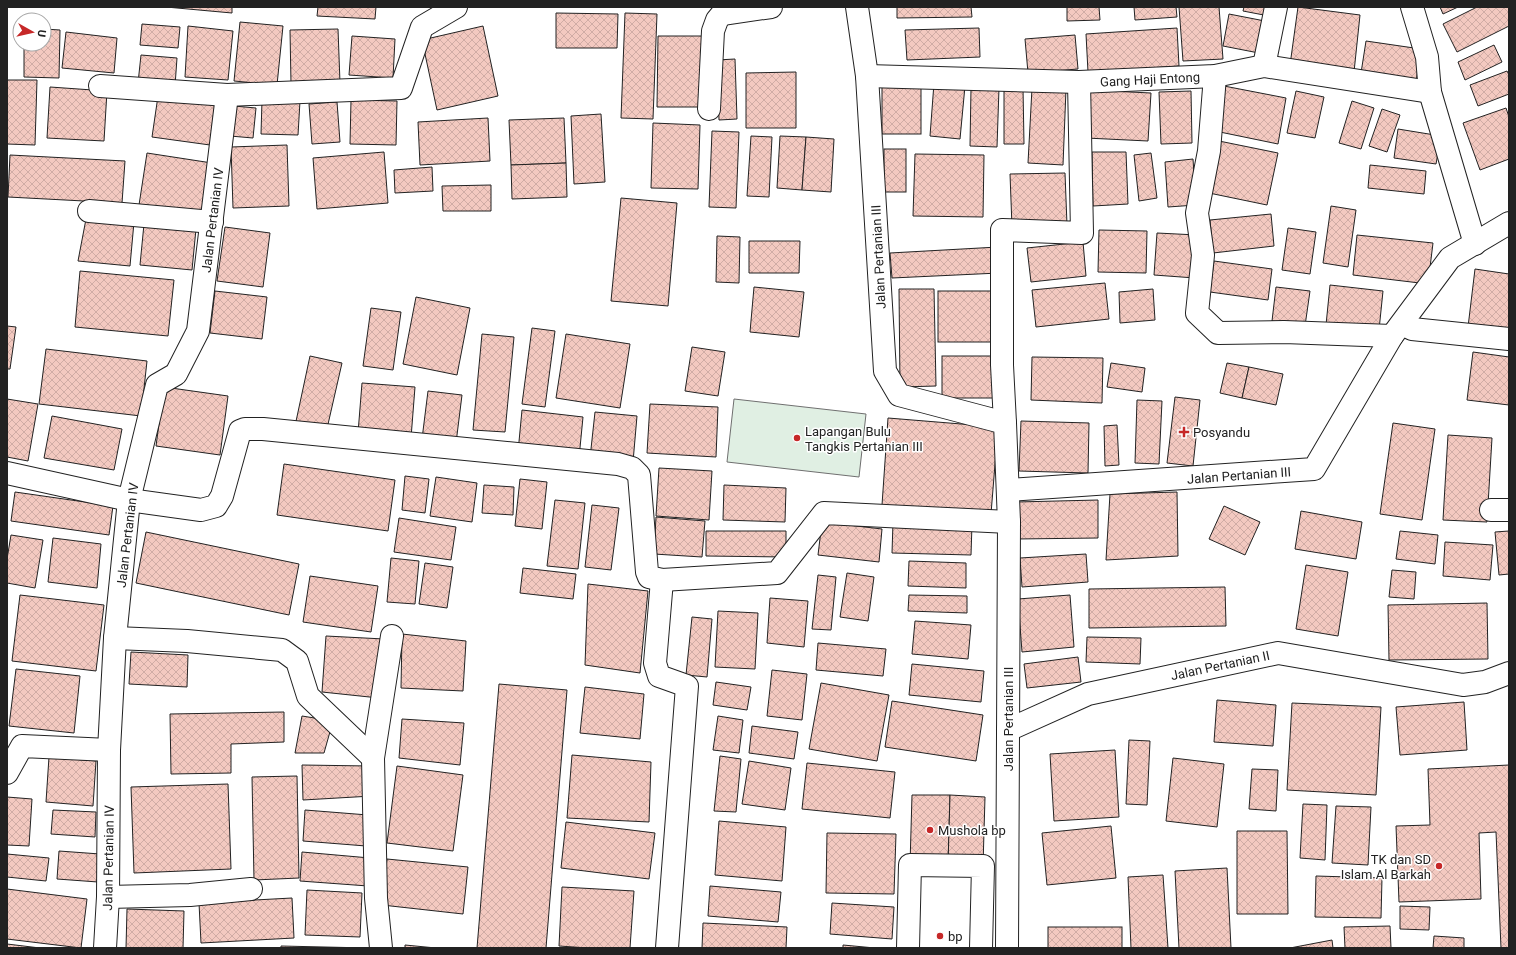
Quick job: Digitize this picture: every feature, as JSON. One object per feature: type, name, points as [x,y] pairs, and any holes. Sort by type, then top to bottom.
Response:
[{"type":"street","points":[[100,86],[228,95],[400,88],[422,27],[456,7]]},
{"type":"street","points":[[709,109],[713,31],[717,20],[722,14],[771,7]]},
{"type":"street","name":"Jalan Pertanian III","points":[[857,7],[867,76],[885,371],[899,395],[1005,423]]},
{"type":"street","points":[[1264,66],[1276,7]]},
{"type":"street","points":[[1412,7],[1427,57],[1430,92],[1475,244]]},
{"type":"street","name":"Gang Haji Entong","points":[[867,76],[1079,82],[1215,76],[1264,66],[1430,92]]},
{"type":"street","points":[[1215,76],[1208,151],[1197,213],[1203,255],[1197,312],[1218,333],[1397,330],[1412,328],[1509,339]]},
{"type":"street","name":"Jalan Pertanian III","points":[[1007,948],[1009,522],[1002,365],[1002,230],[1082,233],[1079,82]]},
{"type":"street","name":"Jalan Pertanian IV","points":[[105,948],[108,897],[109,750],[115,638],[129,500],[157,385],[176,374],[198,331],[228,95]]},
{"type":"street","points":[[89,211],[212,222]]},
{"type":"street","points":[[1397,330],[1450,258],[1509,223]]},
{"type":"street","name":"Jalan Pertanian III","points":[[1008,490],[1314,470],[1397,330]]},
{"type":"street","points":[[7,473],[129,500],[201,510],[216,506],[222,496],[240,431],[245,429],[263,429],[618,464],[632,468],[640,475],[647,572],[649,577],[662,580],[777,573],[824,513],[1009,522]]},
{"type":"street","points":[[662,580],[655,663],[659,676],[687,686],[667,948]]},
{"type":"street","points":[[381,948],[376,898],[373,758],[392,636]]},
{"type":"street","points":[[115,638],[187,641],[282,650],[297,661],[308,696],[373,758]]},
{"type":"street","name":"Jalan Pertanian II","points":[[1008,730],[1088,694],[1278,652],[1463,685],[1485,682],[1509,673]]},
{"type":"street","points":[[7,773],[22,746],[109,750]]},
{"type":"street","points":[[908,948],[910,865],[983,866],[981,948]]},
{"type":"street","points":[[108,897],[190,895],[251,889]]},
{"type":"green space","name":"Lapangan Bulu Tangkis Pertanian III","points":[[734,399],[866,414],[859,477],[727,462]]},
{"type":"building","points":[[166,7],[232,7],[232,13]]},
{"type":"building","points":[[318,7],[376,7],[375,19],[317,16]]},
{"type":"building","points":[[897,7],[971,7],[972,17],[897,18]]},
{"type":"building","points":[[1067,7],[1099,7],[1100,20],[1067,21]]},
{"type":"building","points":[[1134,7],[1176,7],[1177,17],[1135,20]]},
{"type":"building","points":[[1179,7],[1219,7],[1223,59],[1183,61]]},
{"type":"building","points":[[1244,7],[1271,7],[1269,16],[1243,11]]},
{"type":"building","points":[[1298,7],[1360,15],[1354,72],[1290,65]]},
{"type":"building","points":[[1440,7],[1458,7],[1443,14]]},
{"type":"building","points":[[1477,7],[1509,7],[1509,26],[1457,52],[1443,24]]},
{"type":"building","points":[[556,13],[618,14],[617,48],[556,48]]},
{"type":"building","points":[[625,13],[657,14],[653,119],[621,118]]},
{"type":"building","points":[[1229,14],[1270,22],[1264,54],[1223,46]]},
{"type":"building","points":[[240,22],[283,26],[277,85],[234,81]]},
{"type":"building","points":[[142,24],[180,27],[178,48],[140,45]]},
{"type":"building","points":[[188,26],[233,31],[228,80],[185,77]]},
{"type":"building","points":[[483,26],[498,96],[437,110],[422,40]]},
{"type":"building","points":[[979,28],[980,57],[907,60],[905,30]]},
{"type":"building","points":[[1177,28],[1179,66],[1088,72],[1086,34]]},
{"type":"building","points":[[338,29],[340,83],[291,84],[290,30]]},
{"type":"building","points":[[52,30],[60,30],[59,78],[24,77],[24,52],[52,52]]},
{"type":"building","points":[[66,32],[117,38],[114,73],[62,68]]},
{"type":"building","points":[[1075,35],[1078,69],[1028,73],[1025,39]]},
{"type":"building","points":[[352,36],[395,39],[393,78],[349,75]]},
{"type":"building","points":[[658,36],[703,36],[702,107],[657,107]]},
{"type":"building","points":[[1366,41],[1421,49],[1416,82],[1361,73]]},
{"type":"building","points":[[1494,45],[1502,62],[1465,80],[1458,62]]},
{"type":"building","points":[[141,55],[177,58],[175,86],[138,83]]},
{"type":"building","points":[[735,59],[737,119],[719,120],[717,60]]},
{"type":"building","points":[[1507,71],[1509,75],[1509,94],[1478,106],[1470,85]]},
{"type":"building","points":[[796,72],[796,128],[746,128],[746,73]]},
{"type":"building","points":[[7,80],[37,80],[35,145],[7,144]]},
{"type":"building","points":[[934,83],[965,86],[960,139],[930,136]]},
{"type":"building","points":[[1224,86],[1286,98],[1278,144],[1215,131]]},
{"type":"building","points":[[50,87],[107,91],[104,141],[47,138]]},
{"type":"building","points":[[882,87],[921,87],[921,134],[882,134]]},
{"type":"building","points":[[971,88],[999,88],[997,147],[970,146]]},
{"type":"building","points":[[1004,88],[1023,88],[1024,144],[1004,144]]},
{"type":"building","points":[[1032,88],[1066,89],[1063,165],[1028,163]]},
{"type":"building","points":[[1089,90],[1151,93],[1148,141],[1086,138]]},
{"type":"building","points":[[1191,91],[1192,143],[1161,144],[1159,92]]},
{"type":"building","points":[[1296,91],[1324,97],[1315,138],[1287,133]]},
{"type":"building","points":[[158,96],[216,104],[210,145],[152,137]]},
{"type":"building","points":[[262,100],[300,101],[298,135],[261,134]]},
{"type":"building","points":[[351,100],[397,101],[396,145],[350,144]]},
{"type":"building","points":[[1352,101],[1374,108],[1361,149],[1339,143]]},
{"type":"building","points":[[337,102],[340,142],[312,144],[309,104]]},
{"type":"building","points":[[234,106],[256,108],[253,138],[230,136]]},
{"type":"building","points":[[1506,108],[1509,117],[1509,159],[1480,170],[1463,123]]},
{"type":"building","points":[[1382,109],[1400,115],[1387,152],[1369,146]]},
{"type":"building","points":[[601,114],[605,182],[574,184],[571,116]]},
{"type":"building","points":[[488,118],[490,161],[420,165],[418,122]]},
{"type":"building","points":[[564,118],[566,163],[511,165],[509,120]]},
{"type":"building","points":[[653,123],[700,125],[698,189],[651,188]]},
{"type":"building","points":[[1398,129],[1441,136],[1436,164],[1394,158]]},
{"type":"building","points":[[712,131],[739,132],[736,208],[709,207]]},
{"type":"building","points":[[751,136],[772,137],[769,197],[747,196]]},
{"type":"building","points":[[780,136],[806,137],[802,190],[777,188]]},
{"type":"building","points":[[806,137],[834,139],[831,192],[802,190]]},
{"type":"building","points":[[1219,141],[1278,153],[1267,205],[1209,193]]},
{"type":"building","points":[[287,145],[289,206],[233,208],[231,147]]},
{"type":"building","points":[[884,149],[906,149],[906,192],[884,192]]},
{"type":"building","points":[[384,152],[388,203],[317,209],[313,158]]},
{"type":"building","points":[[1092,152],[1126,152],[1128,204],[1093,206]]},
{"type":"building","points":[[147,153],[212,163],[205,215],[139,205]]},
{"type":"building","points":[[1151,153],[1157,198],[1139,201],[1134,155]]},
{"type":"building","points":[[915,154],[984,155],[983,217],[913,216]]},
{"type":"building","points":[[10,155],[125,161],[122,203],[8,197]]},
{"type":"building","points":[[1193,159],[1196,205],[1168,207],[1165,162]]},
{"type":"building","points":[[566,163],[567,197],[512,199],[511,165]]},
{"type":"building","points":[[1370,165],[1426,171],[1424,194],[1368,188]]},
{"type":"building","points":[[432,167],[433,191],[395,193],[394,170]]},
{"type":"building","points":[[1065,173],[1067,225],[1012,227],[1010,174]]},
{"type":"building","points":[[491,185],[491,211],[443,211],[442,186]]},
{"type":"building","points":[[621,198],[677,203],[668,306],[611,301]]},
{"type":"building","points":[[1331,206],[1356,210],[1348,267],[1323,263]]},
{"type":"building","points":[[1271,214],[1274,246],[1213,253],[1210,220]]},
{"type":"building","points":[[86,219],[134,222],[130,266],[78,261]]},
{"type":"building","points":[[144,224],[196,229],[192,270],[140,265]]},
{"type":"building","points":[[225,227],[270,233],[263,287],[217,281]]},
{"type":"building","points":[[1288,228],[1316,232],[1310,274],[1282,270]]},
{"type":"building","points":[[1099,230],[1147,231],[1146,273],[1098,272]]},
{"type":"building","points":[[1157,233],[1197,235],[1195,278],[1154,275]]},
{"type":"building","points":[[1357,235],[1433,243],[1428,284],[1353,275]]},
{"type":"building","points":[[717,236],[740,237],[739,283],[716,282]]},
{"type":"building","points":[[749,241],[800,241],[799,273],[749,273]]},
{"type":"building","points":[[1083,242],[1086,276],[1031,282],[1027,248]]},
{"type":"building","points":[[998,247],[999,273],[892,278],[890,253]]},
{"type":"building","points":[[1214,261],[1272,269],[1268,300],[1210,292]]},
{"type":"building","points":[[1475,269],[1509,274],[1509,332],[1468,327]]},
{"type":"building","points":[[80,271],[174,280],[168,336],[75,327]]},
{"type":"building","points":[[1105,283],[1109,319],[1036,327],[1032,290]]},
{"type":"building","points":[[1330,285],[1383,291],[1379,330],[1326,325]]},
{"type":"building","points":[[754,287],[804,292],[799,337],[750,332]]},
{"type":"building","points":[[1276,287],[1310,291],[1305,326],[1272,321]]},
{"type":"building","points":[[899,289],[934,289],[936,386],[900,387]]},
{"type":"building","points":[[1153,289],[1155,320],[1120,323],[1119,292]]},
{"type":"building","points":[[215,291],[267,297],[262,339],[210,333]]},
{"type":"building","points":[[938,291],[999,291],[999,342],[938,342]]},
{"type":"building","points":[[416,297],[470,308],[457,375],[403,364]]},
{"type":"building","points":[[371,308],[401,312],[393,370],[363,366]]},
{"type":"building","points":[[7,326],[16,327],[10,369],[7,369]]},
{"type":"building","points":[[532,328],[555,331],[545,407],[522,404]]},
{"type":"building","points":[[482,334],[514,337],[505,432],[473,430]]},
{"type":"building","points":[[566,334],[630,344],[620,408],[556,398]]},
{"type":"building","points":[[692,347],[725,352],[718,396],[685,391]]},
{"type":"building","points":[[46,349],[147,361],[141,416],[39,404]]},
{"type":"building","points":[[1473,352],[1509,357],[1509,405],[1467,400]]},
{"type":"building","points":[[310,356],[342,363],[326,433],[295,426]]},
{"type":"building","points":[[942,356],[995,356],[995,398],[942,398]]},
{"type":"building","points":[[1032,357],[1103,358],[1102,403],[1031,400]]},
{"type":"building","points":[[1111,363],[1145,368],[1142,392],[1107,387]]},
{"type":"building","points":[[1227,363],[1249,367],[1242,398],[1220,393]]},
{"type":"building","points":[[1249,367],[1283,374],[1276,405],[1242,398]]},
{"type":"building","points":[[362,383],[415,387],[411,438],[358,433]]},
{"type":"building","points":[[164,387],[228,396],[220,455],[156,446]]},
{"type":"building","points":[[428,391],[462,395],[456,443],[422,439]]},
{"type":"building","name":"Posyandu","points":[[1175,397],[1200,400],[1193,466],[1167,463]]},
{"type":"building","points":[[7,399],[38,404],[28,461],[7,457]]},
{"type":"building","points":[[1137,400],[1162,401],[1159,464],[1135,463]]},
{"type":"building","points":[[650,404],[718,407],[716,457],[647,453]]},
{"type":"building","points":[[522,410],[583,417],[579,458],[518,452]]},
{"type":"building","points":[[595,412],[637,416],[633,462],[590,458]]},
{"type":"building","points":[[52,416],[122,429],[114,470],[44,458]]},
{"type":"building","points":[[888,418],[998,427],[991,514],[882,505]]},
{"type":"building","points":[[1021,421],[1089,423],[1088,473],[1019,471]]},
{"type":"building","points":[[1393,423],[1435,429],[1422,520],[1380,514]]},
{"type":"building","points":[[1117,425],[1119,465],[1105,466],[1104,426]]},
{"type":"building","points":[[1448,435],[1492,438],[1487,522],[1443,520]]},
{"type":"building","points":[[284,464],[395,480],[388,531],[277,515]]},
{"type":"building","points":[[659,468],[712,471],[709,520],[656,516]]},
{"type":"building","points":[[405,476],[429,479],[425,513],[402,510]]},
{"type":"building","points":[[436,477],[477,483],[472,522],[430,516]]},
{"type":"building","points":[[520,479],[547,482],[542,529],[515,526]]},
{"type":"building","points":[[484,485],[514,487],[513,515],[482,513]]},
{"type":"building","points":[[724,485],[786,488],[785,522],[723,520]]},
{"type":"building","points":[[15,492],[113,506],[109,535],[11,521]]},
{"type":"building","points":[[1177,492],[1178,556],[1106,560],[1110,494]]},
{"type":"building","points":[[555,500],[585,503],[578,569],[547,566]]},
{"type":"building","points":[[1098,500],[1098,538],[1016,539],[1016,502]]},
{"type":"building","points":[[592,505],[619,508],[611,570],[585,567]]},
{"type":"building","points":[[1224,506],[1260,522],[1245,555],[1209,539]]},
{"type":"building","points":[[1301,511],[1362,522],[1356,559],[1295,549]]},
{"type":"building","points":[[656,517],[705,521],[702,557],[654,554]]},
{"type":"building","points":[[399,518],[456,527],[451,560],[394,552]]},
{"type":"building","points":[[822,522],[882,529],[879,562],[818,555]]},
{"type":"building","points":[[893,522],[972,524],[971,555],[892,553]]},
{"type":"building","points":[[706,531],[786,531],[786,557],[706,556]]},
{"type":"building","points":[[1400,531],[1438,535],[1435,564],[1396,559]]},
{"type":"building","points":[[1509,531],[1509,574],[1499,575],[1495,532]]},
{"type":"building","points":[[146,532],[299,564],[289,615],[136,583]]},
{"type":"building","points":[[11,535],[43,540],[35,588],[7,583],[7,559]]},
{"type":"building","points":[[53,538],[101,544],[97,588],[48,582]]},
{"type":"building","points":[[1445,542],[1493,545],[1490,580],[1443,576]]},
{"type":"building","points":[[1086,554],[1088,582],[1022,587],[1020,558]]},
{"type":"building","points":[[391,558],[419,561],[415,604],[387,602]]},
{"type":"building","points":[[909,561],[966,563],[966,588],[908,586]]},
{"type":"building","points":[[425,563],[453,567],[447,608],[419,604]]},
{"type":"building","points":[[1306,565],[1348,572],[1338,636],[1296,629]]},
{"type":"building","points":[[523,568],[576,574],[573,599],[520,593]]},
{"type":"building","points":[[1392,570],[1416,572],[1414,599],[1389,597]]},
{"type":"building","points":[[847,573],[874,577],[868,621],[840,617]]},
{"type":"building","points":[[818,575],[836,577],[831,630],[812,629]]},
{"type":"building","points":[[310,576],[378,586],[371,632],[303,622]]},
{"type":"building","points":[[588,584],[648,591],[640,673],[585,665]]},
{"type":"building","points":[[1225,587],[1226,626],[1089,628],[1089,589]]},
{"type":"building","points":[[20,595],[104,605],[96,671],[12,661]]},
{"type":"building","points":[[909,595],[967,596],[967,613],[908,611]]},
{"type":"building","points":[[1070,595],[1074,647],[1022,652],[1018,599]]},
{"type":"building","points":[[770,598],[808,601],[804,647],[767,643]]},
{"type":"building","points":[[1487,603],[1488,659],[1389,660],[1388,605]]},
{"type":"building","points":[[718,611],[758,613],[755,669],[715,667]]},
{"type":"building","points":[[692,617],[712,619],[707,677],[686,675]]},
{"type":"building","points":[[915,621],[971,625],[968,659],[912,654]]},
{"type":"building","points":[[402,634],[466,641],[463,691],[401,688]]},
{"type":"building","points":[[326,636],[384,639],[379,698],[322,692]]},
{"type":"building","points":[[1087,637],[1141,638],[1140,664],[1086,662]]},
{"type":"building","points":[[818,643],[886,649],[883,676],[816,670]]},
{"type":"building","points":[[131,652],[188,655],[187,687],[129,684]]},
{"type":"building","points":[[1078,657],[1081,682],[1027,688],[1024,664]]},
{"type":"building","points":[[912,664],[984,671],[981,702],[909,695]]},
{"type":"building","points":[[16,669],[80,676],[74,733],[9,726]]},
{"type":"building","points":[[772,670],[807,674],[802,720],[767,716]]},
{"type":"building","points":[[716,682],[751,687],[747,710],[713,705]]},
{"type":"building","points":[[821,683],[889,695],[877,761],[809,749]]},
{"type":"building","points":[[499,684],[567,690],[546,948],[477,948]]},
{"type":"building","points":[[585,687],[644,694],[640,739],[580,733]]},
{"type":"building","points":[[1217,700],[1276,705],[1273,746],[1214,742]]},
{"type":"building","points":[[892,701],[983,715],[976,761],[885,747]]},
{"type":"building","points":[[1464,702],[1467,750],[1400,755],[1396,707]]},
{"type":"building","points":[[1292,703],[1381,707],[1376,795],[1287,790]]},
{"type":"building","points":[[284,712],[284,742],[231,744],[231,773],[171,774],[170,714]]},
{"type":"building","points":[[302,716],[333,721],[324,753],[295,753]]},
{"type":"building","points":[[718,716],[743,720],[739,753],[713,750]]},
{"type":"building","points":[[402,719],[464,723],[460,765],[399,758]]},
{"type":"building","points":[[752,726],[798,732],[794,759],[749,753]]},
{"type":"building","points":[[1129,740],[1150,741],[1147,805],[1126,804]]},
{"type":"building","points":[[1115,750],[1119,817],[1054,821],[1050,754]]},
{"type":"building","points":[[572,755],[651,762],[649,822],[567,818]]},
{"type":"building","points":[[720,756],[741,759],[736,812],[714,811]]},
{"type":"building","points":[[49,757],[96,761],[93,806],[46,802]]},
{"type":"building","points":[[1173,758],[1224,764],[1217,827],[1166,821]]},
{"type":"building","points":[[749,761],[791,768],[785,810],[742,804]]},
{"type":"building","points":[[807,763],[895,772],[890,818],[802,809]]},
{"type":"building","points":[[302,765],[369,766],[372,796],[303,800]]},
{"type":"building","name":"TK dan SD Islam Al Barkah","points":[[1509,765],[1509,948],[1501,948],[1496,832],[1479,833],[1481,899],[1399,902],[1396,826],[1430,825],[1428,769]]},
{"type":"building","points":[[397,766],[463,775],[453,851],[387,843]]},
{"type":"building","points":[[1252,769],[1278,770],[1276,811],[1249,809]]},
{"type":"building","points":[[297,776],[299,878],[254,880],[252,777]]},
{"type":"building","points":[[228,784],[231,869],[134,873],[131,787]]},
{"type":"building","name":"Mushola bp","points":[[912,795],[950,795],[948,865],[910,865]]},
{"type":"building","points":[[950,795],[985,797],[983,866],[948,865]]},
{"type":"building","points":[[7,797],[32,799],[29,846],[7,845]]},
{"type":"building","points":[[1303,804],[1327,805],[1325,860],[1300,858]]},
{"type":"building","points":[[1336,806],[1371,807],[1368,865],[1332,863]]},
{"type":"building","points":[[53,810],[96,812],[95,837],[51,834]]},
{"type":"building","points":[[305,810],[368,815],[366,846],[303,841]]},
{"type":"building","points":[[719,821],[786,827],[782,881],[715,875]]},
{"type":"building","points":[[566,822],[655,833],[649,879],[561,868]]},
{"type":"building","points":[[1111,826],[1116,878],[1047,885],[1042,833]]},
{"type":"building","points":[[1237,831],[1287,831],[1288,914],[1237,914]]},
{"type":"building","points":[[827,833],[896,834],[894,894],[826,893]]},
{"type":"building","points":[[59,851],[100,854],[98,882],[57,879]]},
{"type":"building","points":[[302,852],[370,858],[368,886],[300,881]]},
{"type":"building","points":[[7,854],[49,858],[46,881],[7,877]]},
{"type":"building","points":[[387,859],[468,867],[463,914],[382,905]]},
{"type":"building","points":[[1227,868],[1231,948],[1179,948],[1175,871]]},
{"type":"building","points":[[1163,875],[1168,948],[1131,948],[1128,877]]},
{"type":"building","points":[[1316,876],[1382,878],[1381,918],[1315,917]]},
{"type":"building","points":[[710,886],[781,892],[778,922],[708,916]]},
{"type":"building","points":[[562,887],[634,891],[630,948],[559,946]]},
{"type":"building","points":[[7,889],[87,899],[81,948],[7,939]]},
{"type":"building","points":[[307,890],[362,893],[360,937],[305,935]]},
{"type":"building","points":[[292,898],[294,938],[201,943],[199,903]]},
{"type":"building","points":[[832,903],[894,907],[892,939],[830,934]]},
{"type":"building","points":[[1400,906],[1430,907],[1429,930],[1400,929]]},
{"type":"building","points":[[127,909],[184,911],[183,948],[126,948]]},
{"type":"building","points":[[703,923],[787,927],[786,948],[702,948]]},
{"type":"building","points":[[1390,926],[1391,948],[1345,948],[1344,927]]},
{"type":"building","points":[[1048,927],[1122,927],[1122,948],[1048,948]]},
{"type":"building","points":[[1434,936],[1464,938],[1464,948],[1433,948]]},
{"type":"building","points":[[1332,940],[1333,948],[1290,948]]},
{"type":"building","points":[[7,944],[40,948],[7,948]]},
{"type":"building","points":[[405,945],[436,948],[405,948]]},
{"type":"building","points":[[843,945],[875,948],[843,948]]},
{"type":"building","points":[[281,946],[368,948],[281,948]]},
{"type":"place","name":"Posyandu","points":[[1184,432]]},
{"type":"place","name":"Lapangan Bulu Tangkis Pertanian III","points":[[797,438]]},
{"type":"place","name":"Mushola bp","points":[[930,830]]},
{"type":"place","name":"TK dan SD Islam Al Barkah","points":[[1439,866]]},
{"type":"place","name":"bp","points":[[940,936]]}]
